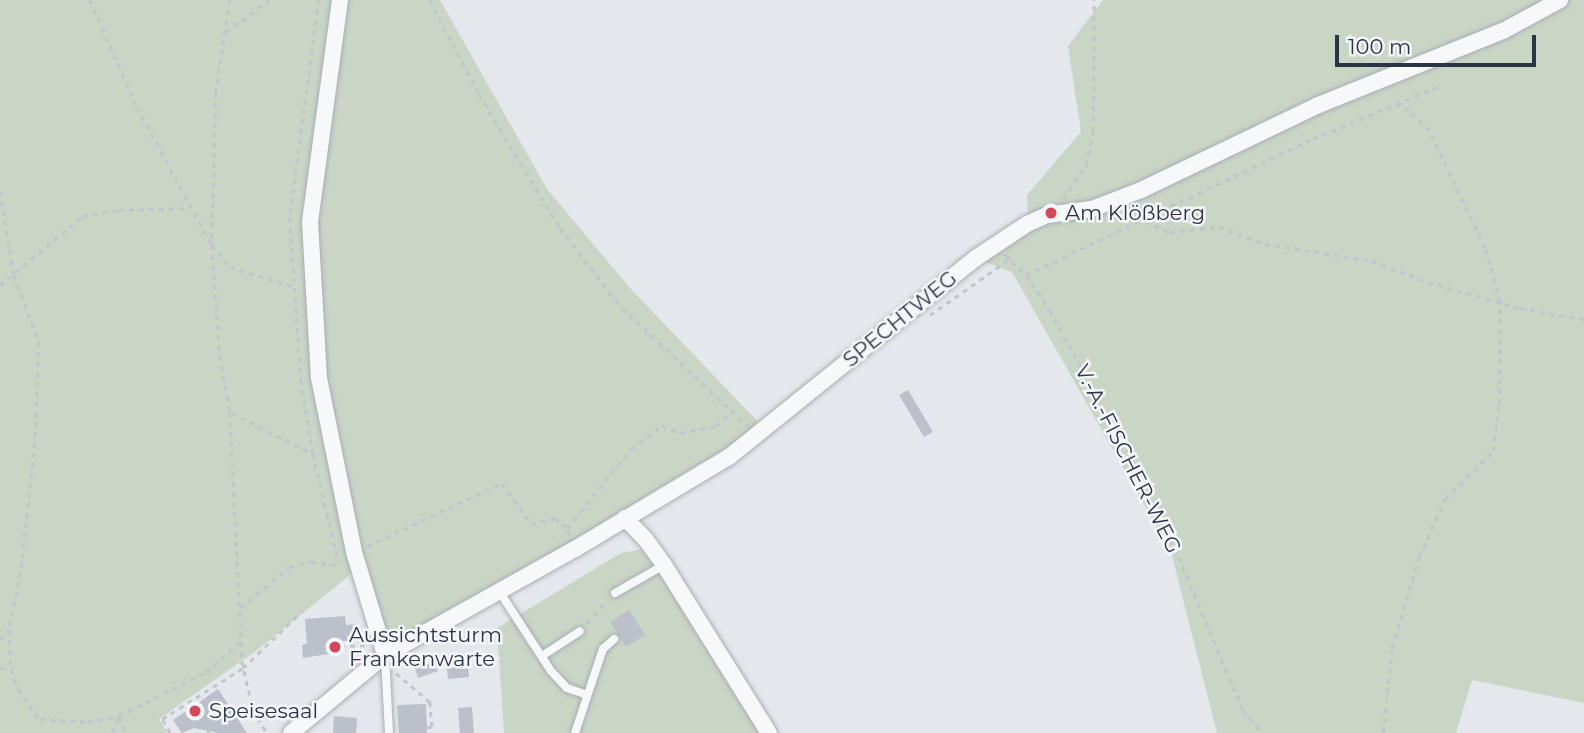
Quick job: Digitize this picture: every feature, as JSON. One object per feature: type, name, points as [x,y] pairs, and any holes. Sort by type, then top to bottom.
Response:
[{"type":"street","points":[[340,0],[310,222],[319,378],[354,552],[384,655]]},
{"type":"street","name":"SPECHTWEG","points":[[291,733],[384,655],[575,549],[729,457],[976,258],[1027,224],[1054,214],[1092,209],[1141,190],[1316,106],[1503,31],[1560,0]]},
{"type":"street","points":[[625,519],[646,540],[664,565],[769,733]]},
{"type":"lane","points":[[615,593],[664,565]]},
{"type":"lane","points":[[499,591],[542,656],[567,688],[587,695]]},
{"type":"lane","points":[[542,656],[580,631]]},
{"type":"lane","points":[[575,733],[603,649],[614,639]]},
{"type":"lane","points":[[384,655],[389,733]]},
{"type":"path","points":[[90,0],[137,107],[212,245],[230,267],[314,295]]},
{"type":"path","points":[[230,0],[216,93],[212,245],[219,356],[230,412],[243,668],[253,709],[267,733]]},
{"type":"path","points":[[225,32],[270,0]]},
{"type":"path","points":[[430,0],[479,94],[560,229],[622,308],[758,435]]},
{"type":"path","points":[[1054,214],[1086,165],[1093,131],[1094,0]]},
{"type":"path","points":[[949,302],[1009,260],[1026,275],[1394,103],[1442,85]]},
{"type":"path","points":[[1383,733],[1392,648],[1419,557],[1445,499],[1493,451],[1499,404],[1500,302],[1485,248],[1429,131],[1409,111],[1394,103]]},
{"type":"path","points":[[0,191],[14,276],[39,342],[38,398],[22,572],[12,606],[9,630],[11,669],[18,689],[40,719],[88,722],[119,716],[206,672],[241,641]]},
{"type":"path","points":[[0,285],[83,216],[119,210],[190,208]]},
{"type":"path","points":[[1144,222],[1170,232],[1219,227],[1265,244],[1372,261],[1428,282],[1500,302],[1584,319]]},
{"type":"path","name":"V.-A.-FISCHER-WEG","points":[[1026,275],[1049,310],[1140,476],[1175,548],[1186,580],[1243,710],[1262,733]]},
{"type":"path","points":[[567,528],[631,449],[662,426],[680,433],[716,426],[733,410]]},
{"type":"path","points":[[230,412],[313,454]]},
{"type":"path","points":[[354,552],[502,483],[531,524],[555,518],[567,528],[575,549]]},
{"type":"path","points":[[241,608],[289,567],[311,562],[338,564]]},
{"type":"path","points":[[580,631],[615,593]]},
{"type":"path","points":[[170,733],[162,719],[243,668],[303,610]]},
{"type":"path","points":[[0,639],[9,630]]},
{"type":"path","points":[[340,646],[384,655],[430,702],[432,727],[427,728]]},
{"type":"path","points":[[0,668],[11,669]]},
{"type":"path","points":[[112,733],[119,716]]},
{"type":"path","points":[[119,716],[126,733]]},
{"type":"green space","points":[[0,0],[440,0],[547,189],[629,287],[762,426],[625,514],[388,648],[355,571],[256,651],[159,719],[168,733],[0,733]]},
{"type":"green space","points":[[1103,0],[1584,0],[1584,703],[1472,680],[1456,733],[1217,733],[1171,552],[1012,272],[982,261],[1028,217],[1027,195],[1081,132],[1068,46]]},
{"type":"green space","points":[[648,548],[760,733],[504,733],[497,628],[621,553]]},
{"type":"building","points":[[908,390],[933,432],[924,437],[899,395]]},
{"type":"building","points":[[629,610],[645,635],[626,647],[610,622]]},
{"type":"building","points":[[345,616],[346,625],[357,624],[357,635],[347,636],[347,641],[340,641],[341,652],[303,658],[302,645],[307,644],[305,619]]},
{"type":"building","points":[[435,662],[438,671],[418,678],[415,668]]},
{"type":"building","points":[[468,666],[469,677],[448,679],[447,668]]},
{"type":"building","points":[[218,689],[247,733],[218,733],[194,728],[182,733],[173,720]]},
{"type":"building","points":[[426,704],[427,733],[399,733],[397,705]]},
{"type":"building","points":[[472,707],[474,733],[460,733],[458,708]]},
{"type":"building","points":[[334,716],[357,718],[356,733],[333,733]]},
{"type":"place","name":"Am Klößberg","points":[[1051,213]]},
{"type":"place","name":"Aussichtsturm Frankenwarte","points":[[335,647]]},
{"type":"place","name":"Speisesaal","points":[[195,711]]}]
